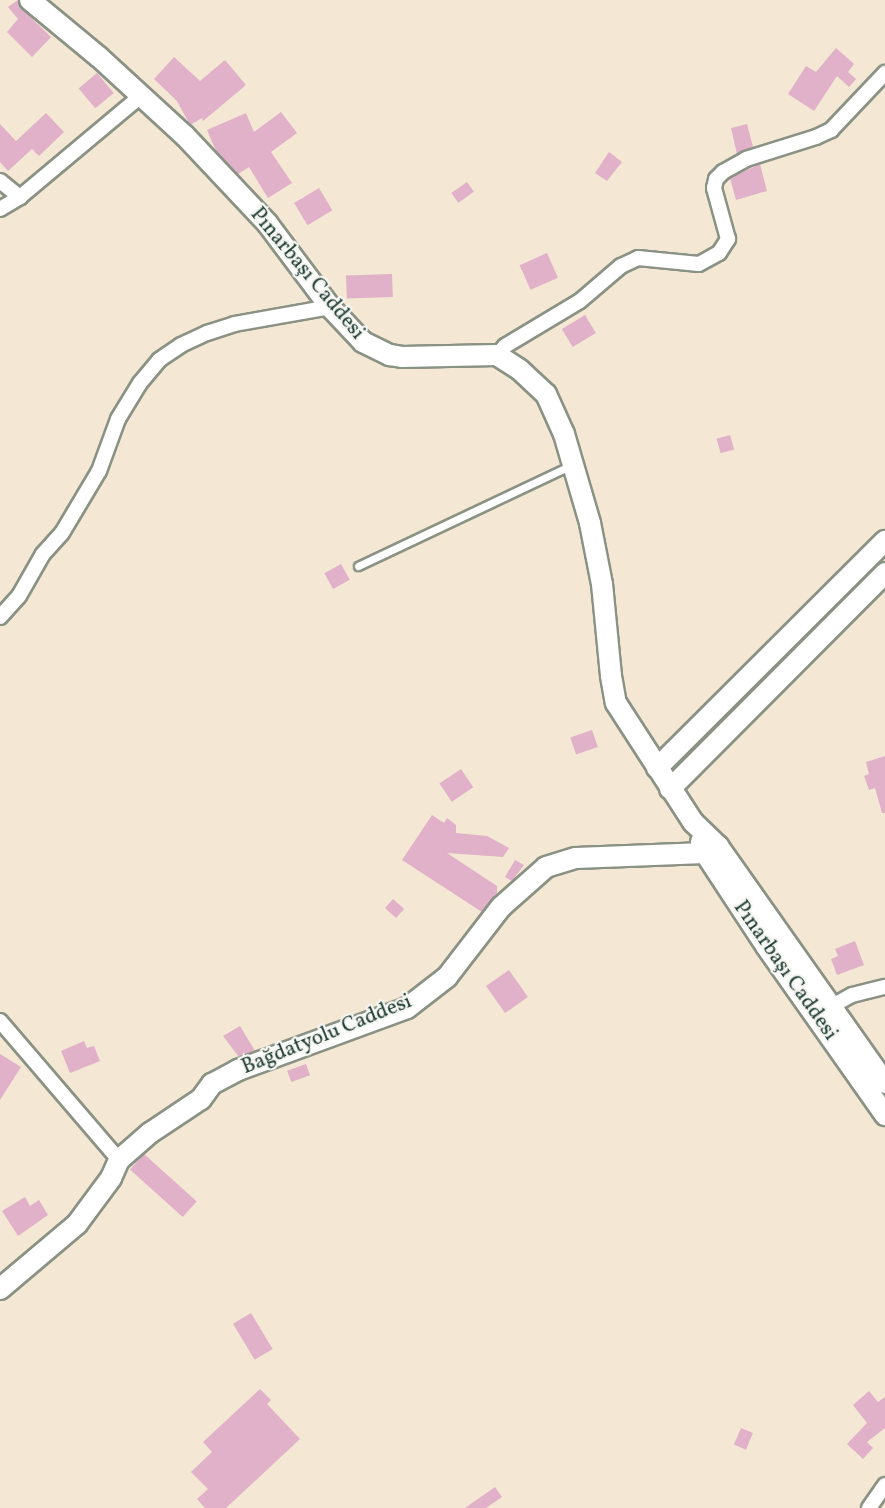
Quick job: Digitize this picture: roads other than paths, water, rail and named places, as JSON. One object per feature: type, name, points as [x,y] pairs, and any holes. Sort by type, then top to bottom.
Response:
[{"type":"street","name":"Pınarbaşı Caddesi","points":[[30,0],[62,24],[185,136],[267,224],[330,307],[363,342],[390,356],[496,355],[520,370],[546,394],[564,434],[574,464],[602,584],[612,691],[627,723],[823,1011],[885,1115]]},
{"type":"street","points":[[496,355],[505,346],[580,301],[621,266],[638,258],[699,264],[719,253],[728,239],[714,188],[716,179],[723,171],[746,159],[816,138],[831,130],[885,73]]},
{"type":"street","points":[[0,209],[20,197],[141,96]]},
{"type":"street","points":[[0,181],[20,197]]},
{"type":"street","points":[[0,617],[19,596],[44,554],[62,533],[99,471],[118,419],[140,383],[159,360],[181,345],[235,324],[330,307]]},
{"type":"street","points":[[657,768],[885,541]]},
{"type":"street","points":[[670,789],[885,573]]},
{"type":"street","name":"Bağdatyolu Caddesi","points":[[0,1289],[77,1224],[111,1178],[119,1160],[150,1133],[201,1099],[212,1084],[238,1070],[406,1008],[447,977],[501,907],[546,867],[576,858],[712,849]]},
{"type":"street","points":[[823,1011],[852,995],[885,987]]},
{"type":"street","name":"Pınarbaşı Caddesi","points":[[823,1011],[885,1083]]},
{"type":"street","points":[[0,1022],[119,1160]]},
{"type":"street","points":[[870,1508],[885,1485]]},
{"type":"lane","points":[[358,566],[574,464]]}]
